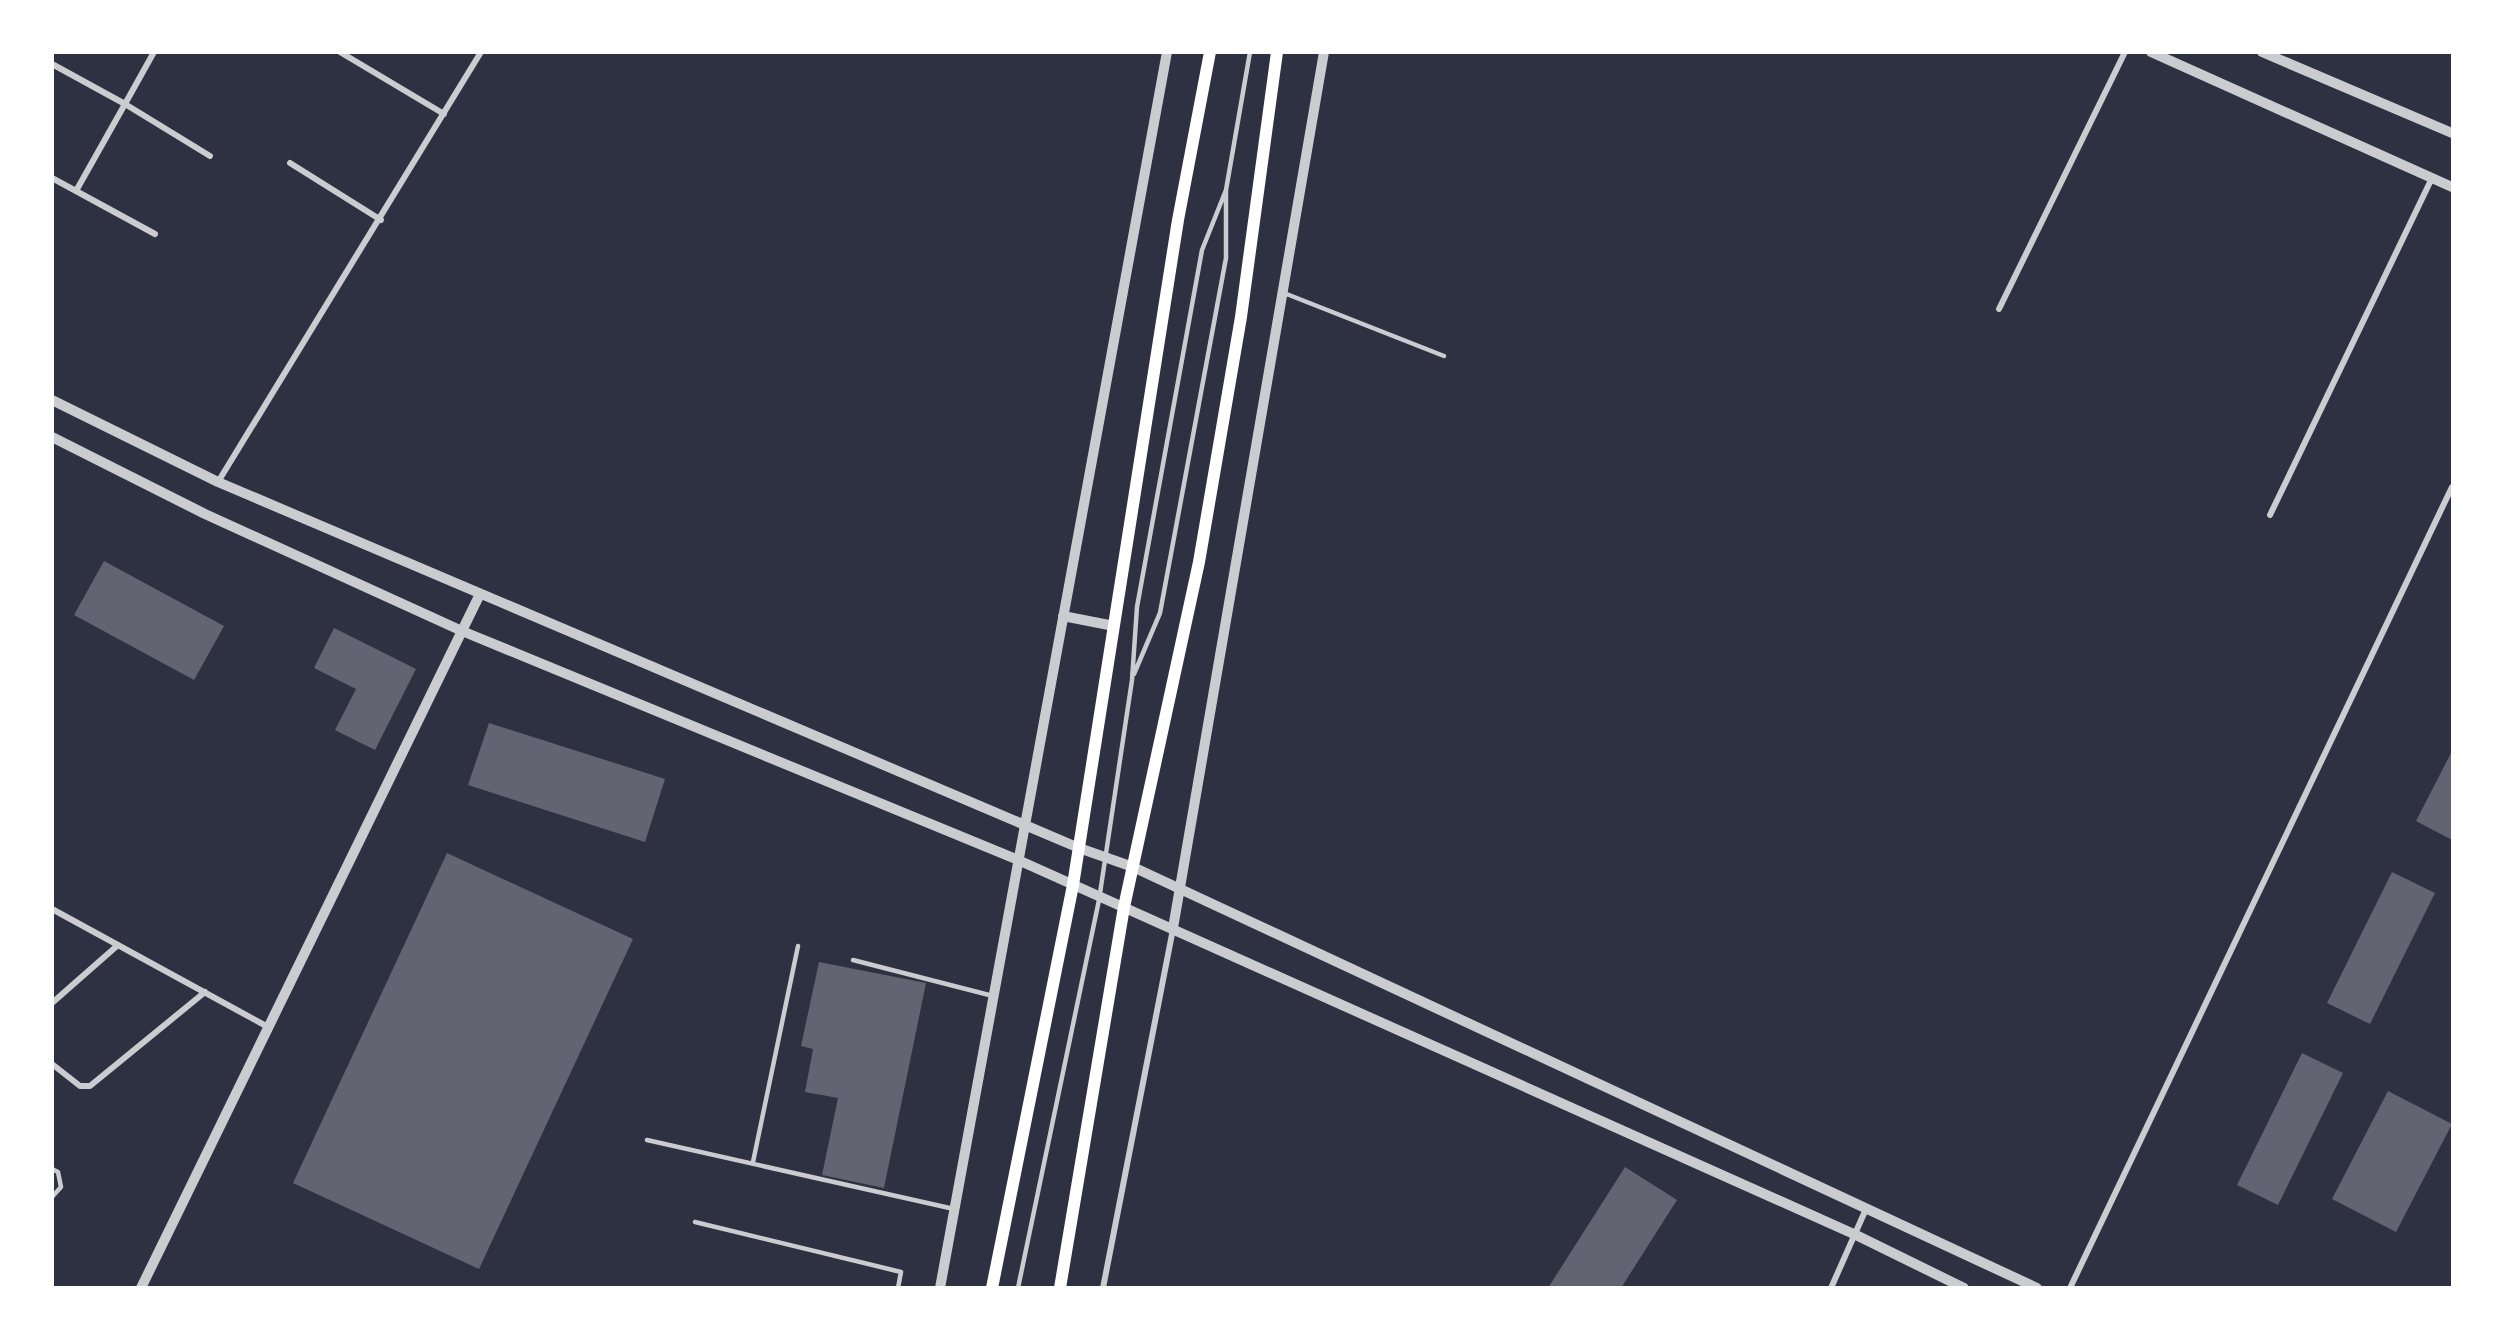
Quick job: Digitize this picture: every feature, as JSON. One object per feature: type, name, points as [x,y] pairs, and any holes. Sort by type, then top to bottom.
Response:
[{"type":"main road","points":[[992,1287],[1073,885],[1178,220],[1210,52]]},
{"type":"main road","points":[[1060,1287],[1124,907],[1199,562],[1240,317],[1276,52]]},
{"type":"street","points":[[76,191],[154,52]]},
{"type":"street","points":[[340,52],[444,114]]},
{"type":"street","points":[[218,482],[381,220],[482,52]]},
{"type":"street","points":[[940,1287],[1167,52]]},
{"type":"street","points":[[1103,1287],[1180,889],[1324,52]]},
{"type":"street","points":[[1999,309],[2125,52]]},
{"type":"street","points":[[2151,52],[2452,187]]},
{"type":"street","points":[[2262,52],[2452,133]]},
{"type":"street","points":[[52,64],[125,104],[210,156]]},
{"type":"street","points":[[290,163],[381,220]]},
{"type":"street","points":[[52,178],[155,234]]},
{"type":"street","points":[[2270,515],[2432,178]]},
{"type":"street","points":[[52,400],[218,482],[1025,823],[1079,848],[1132,867],[2037,1287]]},
{"type":"street","points":[[52,437],[205,514],[462,631],[1018,860],[1856,1235],[1964,1287]]},
{"type":"street","points":[[2070,1287],[2452,487]]},
{"type":"street","points":[[141,1287],[480,594]]},
{"type":"street","points":[[1063,616],[1114,626]]},
{"type":"street","points":[[52,909],[268,1027]]},
{"type":"street","points":[[52,1003],[118,945]]},
{"type":"street","points":[[52,1064],[80,1086],[90,1086],[204,992]]},
{"type":"street","points":[[1831,1287],[1866,1209]]},
{"type":"lane","points":[[1132,680],[1160,613],[1226,258],[1226,190],[1250,52]]},
{"type":"lane","points":[[1018,1287],[1100,896],[1132,680],[1137,607],[1202,250],[1226,190]]},
{"type":"lane","points":[[1282,292],[1444,356]]},
{"type":"lane","points":[[753,1162],[798,946]]},
{"type":"lane","points":[[853,960],[993,996]]},
{"type":"lane","points":[[647,1140],[954,1209]]},
{"type":"lane","points":[[52,1168],[58,1172],[61,1187],[52,1197]]},
{"type":"lane","points":[[695,1222],[901,1272],[898,1287]]},
{"type":"building","points":[[104,561],[224,626],[194,680],[74,615]]},
{"type":"building","points":[[334,628],[416,669],[375,750],[335,730],[356,689],[314,668]]},
{"type":"building","points":[[489,723],[665,779],[645,842],[468,785]]},
{"type":"building","points":[[2452,751],[2452,840],[2416,821]]},
{"type":"building","points":[[447,853],[633,939],[479,1269],[293,1183]]},
{"type":"building","points":[[2392,872],[2435,893],[2370,1024],[2327,1003]]},
{"type":"building","points":[[819,962],[926,983],[884,1188],[822,1175],[838,1098],[805,1092],[813,1049],[801,1046]]},
{"type":"building","points":[[2302,1053],[2343,1073],[2278,1205],[2237,1185]]},
{"type":"building","points":[[2388,1091],[2452,1124],[2396,1232],[2332,1199]]},
{"type":"building","points":[[1625,1167],[1677,1200],[1621,1288],[1548,1288]]}]
